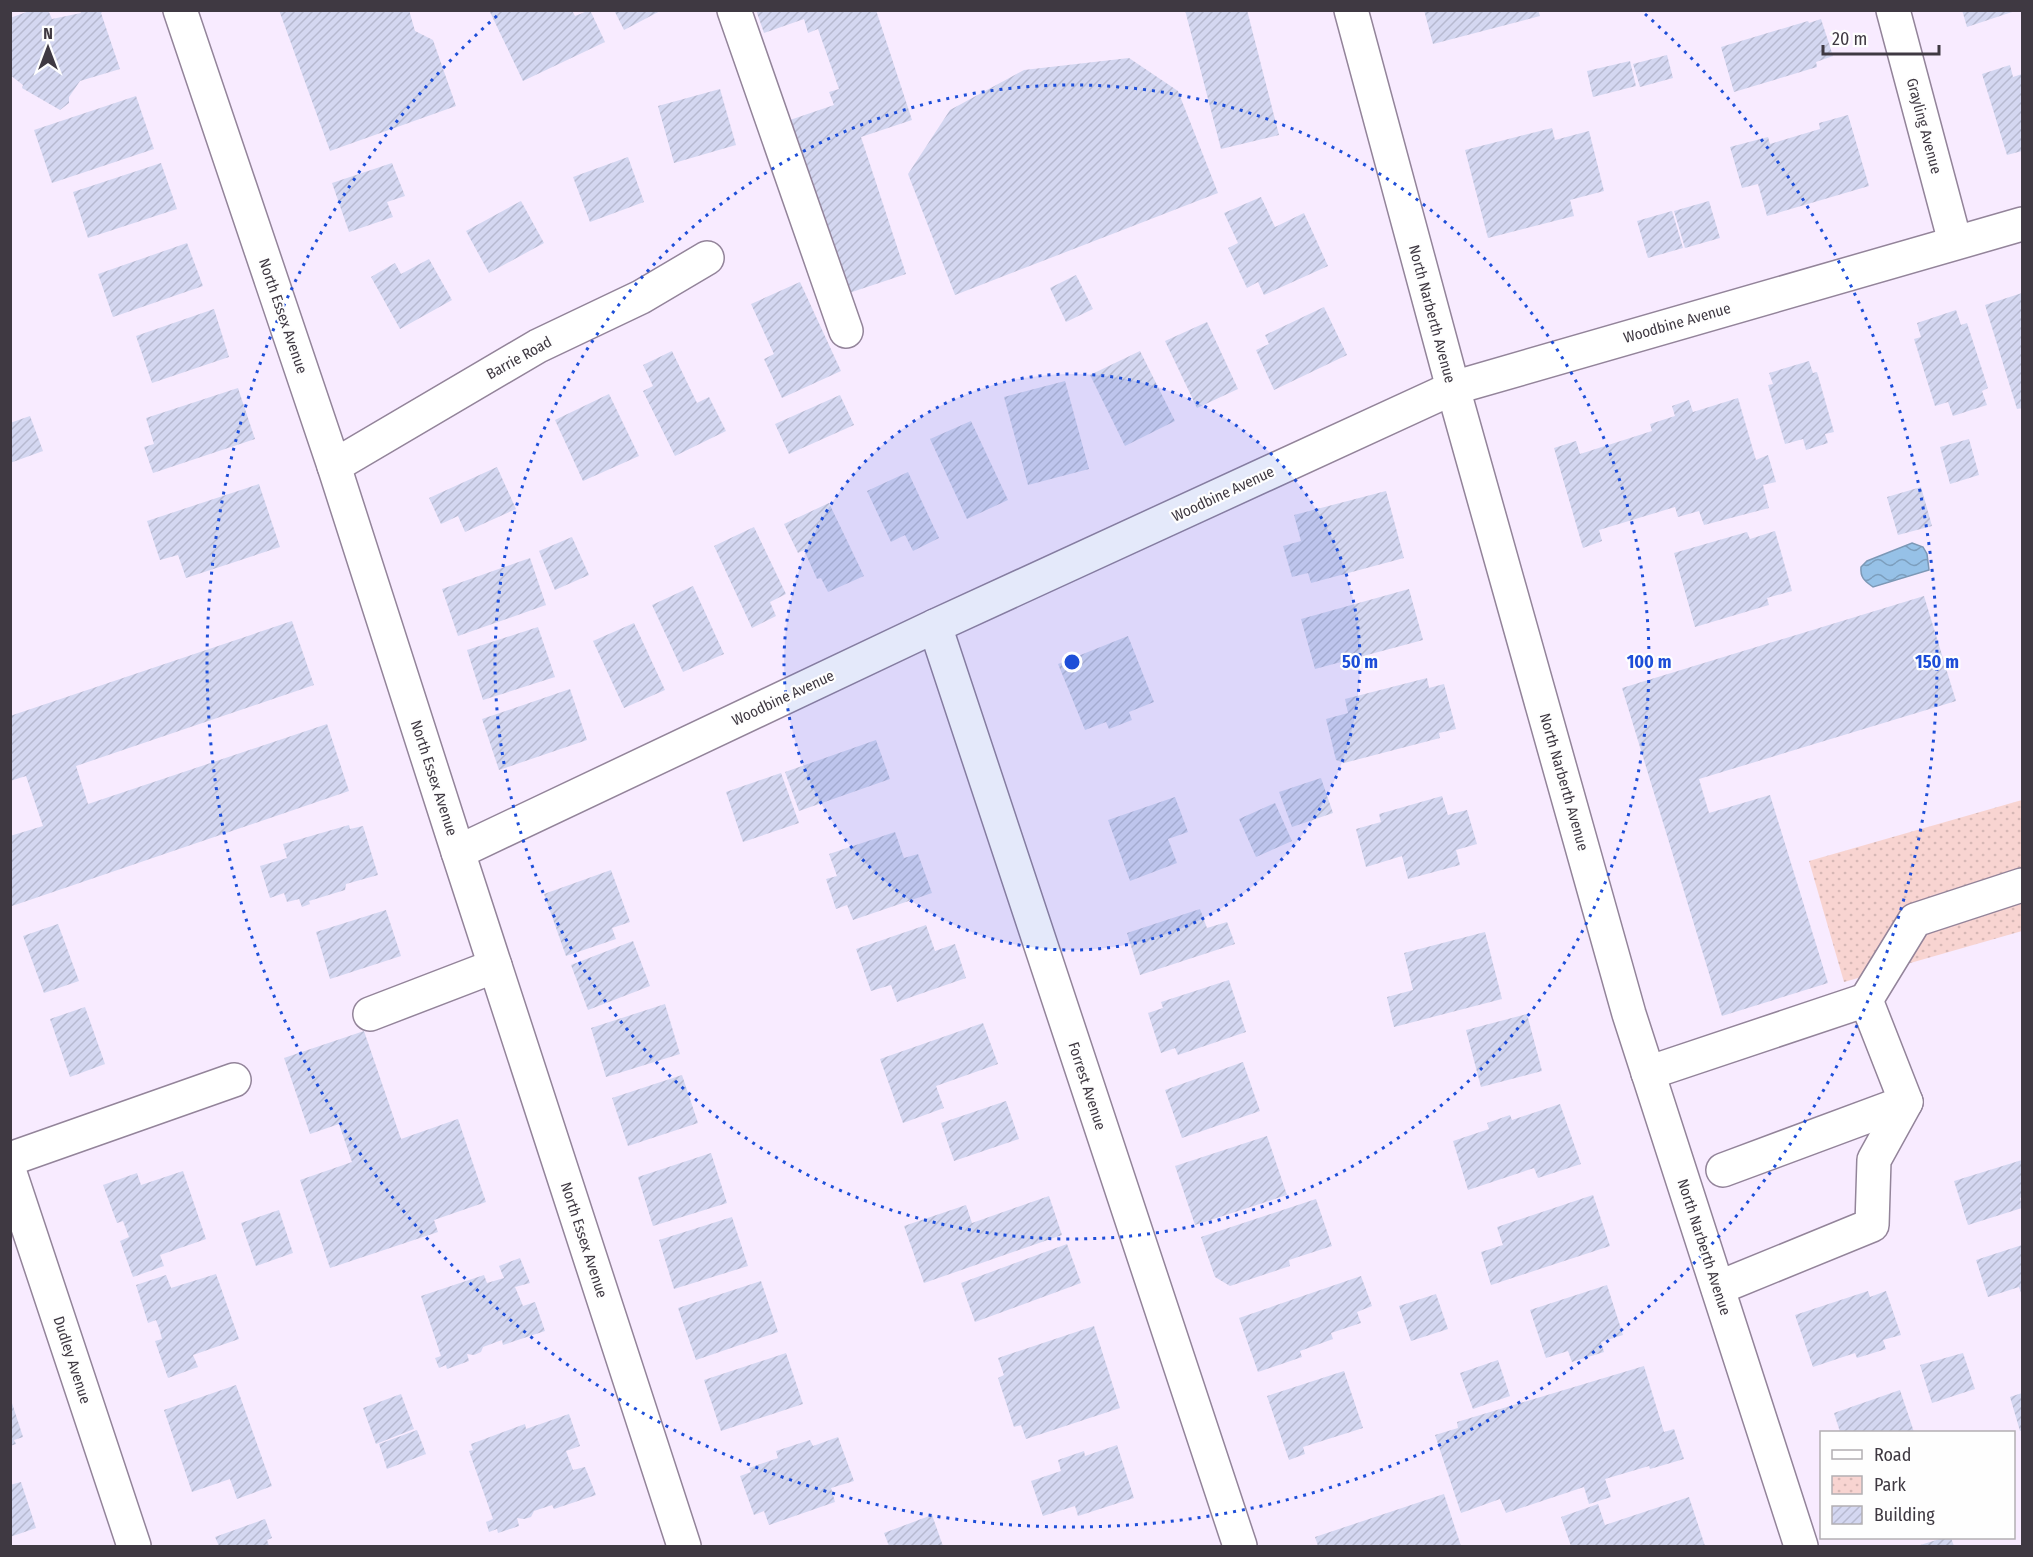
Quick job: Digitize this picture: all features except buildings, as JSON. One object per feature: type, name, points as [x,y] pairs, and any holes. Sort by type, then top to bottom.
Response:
[{"type":"street","name":"North Essex Avenue","points":[[180,10],[334,466],[684,1546]]},
{"type":"street","points":[[734,10],[846,331]]},
{"type":"street","name":"North Narberth Avenue","points":[[1351,10],[1453,388],[1629,1014],[1801,1546]]},
{"type":"street","name":"Grayling Avenue","points":[[1893,10],[1955,242]]},
{"type":"street","name":"Woodbine Avenue","points":[[458,852],[934,626],[1453,388],[2022,224]]},
{"type":"street","name":"Barrie Road","points":[[334,466],[538,346],[641,297],[707,258]]},
{"type":"street","name":"Forrest Avenue","points":[[934,626],[1240,1546]]},
{"type":"street","points":[[1648,1073],[1866,1000],[1916,920],[2022,885]]},
{"type":"street","points":[[370,1014],[495,966]]},
{"type":"street","points":[[1718,1288],[1872,1225],[1874,1161],[1906,1102],[1866,1000]]},
{"type":"street","points":[[10,1159],[234,1080]]},
{"type":"street","points":[[1723,1170],[1906,1102]]},
{"type":"street","name":"Dudley Avenue","points":[[10,1173],[17,1214],[134,1546]]},
{"type":"green space","points":[[2022,800],[2022,931],[1844,982],[1809,861]]},
{"type":"water","points":[[1912,543],[1923,547],[1927,554],[1929,570],[1873,587],[1864,579],[1861,567],[1867,561]]}]
